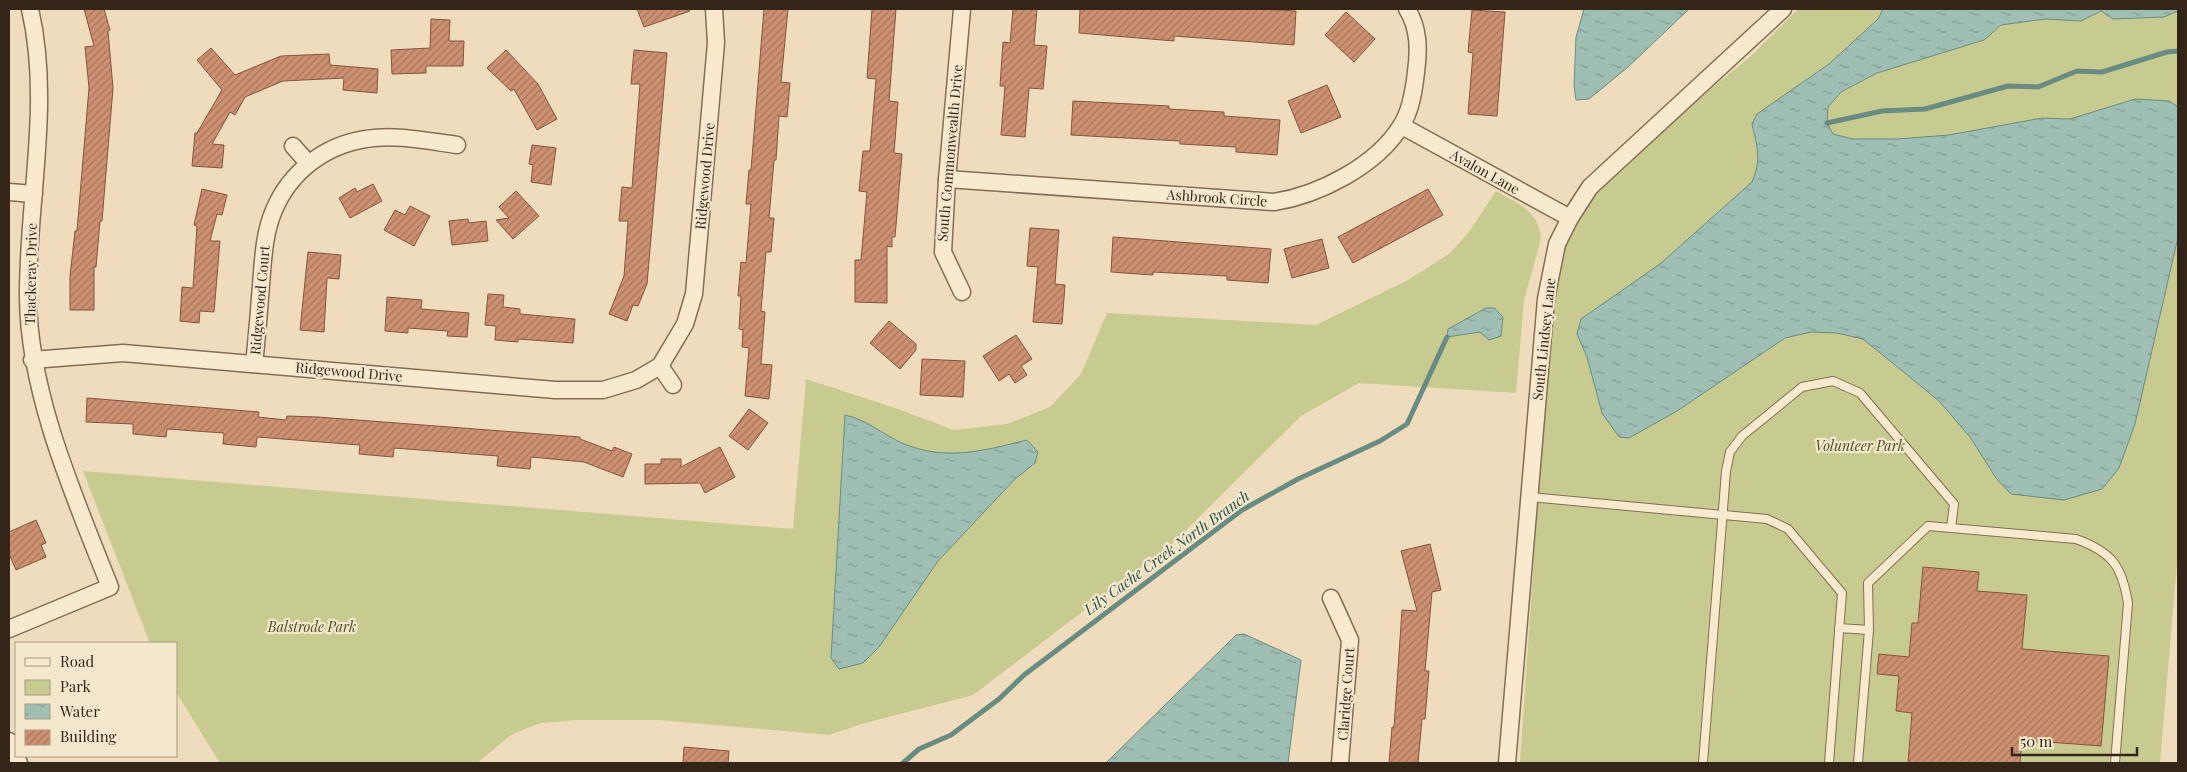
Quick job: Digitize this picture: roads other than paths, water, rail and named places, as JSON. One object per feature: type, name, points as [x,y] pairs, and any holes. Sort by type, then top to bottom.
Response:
[{"type":"street","name":"Thackeray Drive","points":[[9,629],[110,587],[65,471],[32,360],[28,299],[40,94],[37,38],[30,9]]},
{"type":"street","name":"Ridgewood Drive","points":[[32,360],[123,353],[555,390],[603,390],[636,380],[660,366],[685,324],[694,294],[716,43],[714,9]]},
{"type":"street","name":"South Commonwealth Drive","points":[[962,9],[947,179],[943,252],[962,292]]},
{"type":"street","name":"Ashbrook Circle","points":[[947,179],[1274,202],[1304,195],[1335,181],[1366,163],[1379,153],[1402,126],[1410,105],[1418,44],[1415,28],[1407,9]]},
{"type":"street","name":"South Lindsey Lane","points":[[1507,763],[1546,299],[1557,244],[1570,218],[1590,188],[1783,9]]},
{"type":"street","name":"Avalon Lane","points":[[1402,126],[1570,218]]},
{"type":"street","name":"Ridgewood Court","points":[[254,364],[264,243],[278,202],[308,163],[335,147],[366,139],[410,139],[457,145]]},
{"type":"street","points":[[293,146],[308,163]]},
{"type":"street","points":[[9,192],[34,194]]},
{"type":"street","points":[[660,366],[673,385]]},
{"type":"street","name":"Claridge Court","points":[[1330,598],[1350,640],[1340,763]]},
{"type":"street","points":[[9,741],[15,754]]},
{"type":"lane","points":[[1703,763],[1721,514],[1726,470],[1730,452],[1742,436],[1802,387],[1833,381],[1860,393],[1954,504],[1952,528]]},
{"type":"lane","points":[[1530,497],[1767,519],[1788,529],[1842,593],[1828,763]]},
{"type":"lane","points":[[1858,763],[1869,630],[1868,583],[1928,526],[2076,539],[2096,546],[2113,558],[2125,580],[2128,603],[2115,763]]},
{"type":"lane","points":[[1839,628],[1869,630]]},
{"type":"water","points":[[1584,9],[1689,9],[1628,67],[1589,99],[1576,100],[1574,86],[1576,37]]},
{"type":"water","points":[[1883,9],[2178,9],[2178,11],[2164,17],[2113,19],[2101,11],[2081,21],[2045,19],[2001,25],[1984,40],[1877,73],[1841,92],[1828,107],[1827,123],[1833,134],[1853,139],[1897,139],[1949,135],[2042,118],[2070,119],[2135,99],[2169,101],[2178,107],[2178,237],[2135,424],[2119,468],[2102,489],[2064,500],[2011,494],[1996,478],[1970,437],[1939,401],[1863,339],[1837,333],[1811,332],[1785,338],[1677,411],[1629,438],[1619,437],[1602,413],[1587,357],[1577,334],[1581,319],[1660,264],[1752,182],[1758,160],[1752,124],[1757,114],[1829,64],[1878,19]]},
{"type":"water","points":[[1486,308],[1494,308],[1503,317],[1501,336],[1489,340],[1480,332],[1447,337],[1448,329]]},
{"type":"water","points":[[845,415],[862,421],[899,442],[923,450],[953,453],[967,452],[1027,440],[1038,452],[1035,463],[1015,479],[938,561],[879,647],[863,663],[839,669],[831,658]]},
{"type":"water","points":[[1244,634],[1301,660],[1288,763],[1106,763],[1236,635]]},
{"type":"waterway","name":"Lily Cache Creek North Branch","points":[[1827,123],[1882,111],[1925,109],[2008,86],[2038,87],[2077,71],[2102,72],[2167,52],[2178,51]]},
{"type":"waterway","name":"Lily Cache Creek North Branch","points":[[903,763],[919,749],[951,735],[999,699],[1024,675],[1242,510],[1298,479],[1380,441],[1407,424],[1447,337]]},
{"type":"park label","name":"Volunteer Park","points":[[1860,446]]},
{"type":"park label","name":"Balstrode Park","points":[[312,627]]}]
